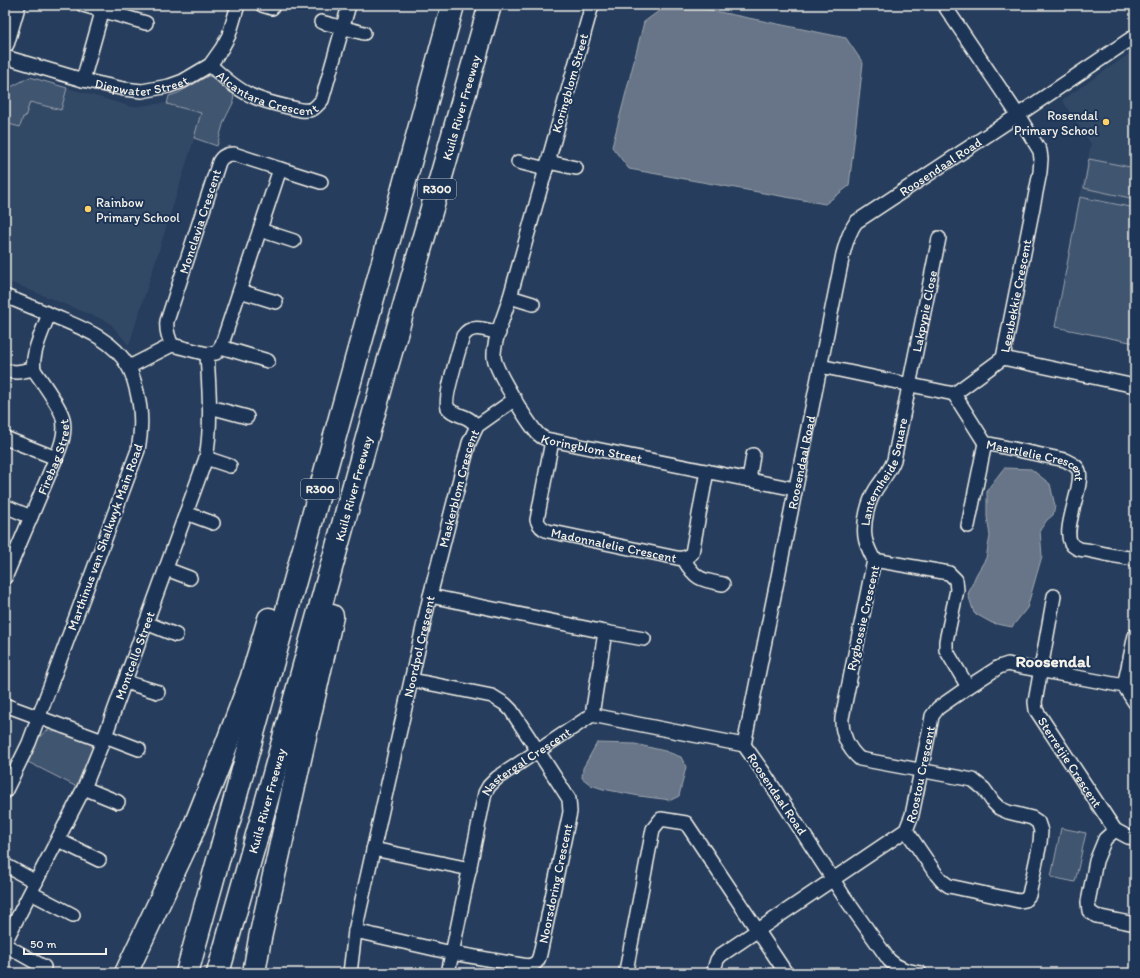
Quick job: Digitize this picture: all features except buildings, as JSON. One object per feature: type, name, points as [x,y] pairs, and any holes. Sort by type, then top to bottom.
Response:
[{"type":"highway","name":"R300","points":[[187,973],[453,5]]},
{"type":"highway","name":"Kuils River Freeway","points":[[218,973],[385,372],[490,5]]},
{"type":"highway","points":[[254,973],[260,938],[343,569],[377,431],[385,372]]},
{"type":"highway","points":[[126,973],[191,835],[215,775],[251,680],[327,427],[346,394]]},
{"type":"street","points":[[5,43],[16,5]]},
{"type":"street","points":[[83,5],[103,8],[146,23]]},
{"type":"street","name":"Diepwater Street","points":[[5,56],[83,80],[131,90],[155,89],[169,86],[183,81],[210,65],[229,35],[238,5]]},
{"type":"street","name":"Alcantara Crescent","points":[[210,65],[225,79],[252,96],[301,110],[308,111],[315,109],[322,100],[349,5]]},
{"type":"street","name":"Koringblom Street","points":[[592,5],[510,298],[498,333],[495,361],[515,399],[537,433],[546,439],[795,489]]},
{"type":"street","name":"Leeubekkie Crescent","points":[[944,5],[1018,115],[1040,151],[1040,165],[1003,358],[954,394]]},
{"type":"street","points":[[83,80],[103,8]]},
{"type":"street","points":[[321,22],[364,33]]},
{"type":"street","name":"Roosendaal Road","points":[[920,973],[892,968],[744,745],[846,239],[856,222],[1135,36]]},
{"type":"street","name":"Monclavia Crescent","points":[[172,345],[167,331],[167,321],[221,158],[234,154],[321,182]]},
{"type":"street","points":[[518,162],[576,168]]},
{"type":"street","points":[[129,367],[172,345],[207,354],[216,353],[221,347],[280,169]]},
{"type":"street","points":[[260,230],[294,241]]},
{"type":"street","name":"Lakpypie Close","points":[[909,384],[939,238]]},
{"type":"street","points":[[240,291],[276,302]]},
{"type":"street","name":"Marthinus van Shalkwyk Main Road","points":[[5,296],[88,331],[105,341],[119,354],[129,367],[138,394],[142,418],[141,437],[138,450],[39,718],[29,743],[5,792]]},
{"type":"street","points":[[510,298],[533,304]]},
{"type":"street","points":[[5,371],[17,372],[34,369],[33,363],[36,348],[49,314]]},
{"type":"street","points":[[477,426],[467,418],[451,411],[448,408],[446,404],[450,381],[465,333],[472,329],[479,328],[498,333]]},
{"type":"street","points":[[221,347],[268,361]]},
{"type":"street","name":"Montcello Street","points":[[5,944],[84,788],[104,739],[206,458],[209,443],[210,407],[207,354]]},
{"type":"street","points":[[1003,358],[1135,386]]},
{"type":"street","points":[[820,366],[954,394]]},
{"type":"street","name":"Firebag Street","points":[[6,575],[56,458],[63,435],[63,417],[34,369]]},
{"type":"street","name":"Lanternheide Square","points":[[874,560],[865,537],[866,521],[874,494],[888,473],[894,460],[909,384]]},
{"type":"street","name":"Maartlelie Crescent","points":[[954,394],[985,443],[1065,460],[1075,465],[1079,471],[1079,482],[1068,533],[1070,542],[1075,548],[1135,559]]},
{"type":"street","name":"Maskerblom Crescent","points":[[430,596],[469,444],[477,426],[515,399]]},
{"type":"street","points":[[210,407],[248,417]]},
{"type":"street","points":[[5,438],[56,458]]},
{"type":"street","name":"Madonnalelie Crescent","points":[[552,441],[537,520],[543,529],[578,538],[676,558],[687,557],[692,553],[707,471]]},
{"type":"street","points":[[968,526],[985,443]]},
{"type":"street","points":[[749,480],[753,455]]},
{"type":"street","points":[[206,458],[230,466]]},
{"type":"street","points":[[5,506],[31,517]]},
{"type":"street","points":[[186,513],[213,524]]},
{"type":"street","points":[[683,558],[690,571],[699,578],[723,584]]},
{"type":"street","name":"Rygbossie Crescent","points":[[906,830],[936,874],[949,886],[1019,901],[1025,900],[1029,895],[1040,843],[1041,831],[1038,822],[1032,818],[1008,812],[999,808],[984,789],[973,780],[860,759],[849,746],[843,731],[842,718],[874,560],[949,573],[956,580],[957,590],[946,641],[946,650],[968,687]]},
{"type":"street","points":[[166,569],[190,578]]},
{"type":"street","name":"Noordpol Crescent","points":[[350,973],[356,931],[373,849],[430,596],[644,639]]},
{"type":"street","name":"Sterretjie Crescent","points":[[1054,596],[1035,702],[1036,710],[1115,830]]},
{"type":"street","points":[[146,623],[176,635]]},
{"type":"street","points":[[605,632],[592,715],[744,745]]},
{"type":"street","points":[[1135,635],[1124,686],[1135,703]]},
{"type":"street","name":"Roostou Crescent","points":[[833,880],[906,830],[912,815],[930,722],[935,711],[999,666],[1012,665],[1124,686]]},
{"type":"street","points":[[412,680],[480,693],[500,700],[511,710],[538,750]]},
{"type":"street","points":[[125,682],[158,692]]},
{"type":"street","points":[[5,705],[39,718],[139,749]]},
{"type":"street","name":"Nastergal Crescent","points":[[448,973],[485,793],[489,786],[497,778],[592,715]]},
{"type":"street","name":"Noorsdoring Crescent","points":[[452,953],[528,966],[539,960],[569,820],[570,806],[569,799],[538,750]]},
{"type":"street","points":[[84,788],[118,802]]},
{"type":"street","points":[[626,973],[653,829],[661,819],[686,823],[786,973]]},
{"type":"street","points":[[1135,838],[1128,837],[1115,830],[1105,839],[1096,861],[1088,902],[1089,911],[1096,916],[1135,924]]},
{"type":"street","points":[[58,840],[99,860]]},
{"type":"street","points":[[373,849],[470,869]]},
{"type":"street","points":[[5,865],[34,888],[73,915]]},
{"type":"street","points":[[713,973],[717,960],[721,955],[833,880]]},
{"type":"street","points":[[356,931],[452,953]]},
{"type":"street","points":[[5,944],[44,967]]},
{"type":"shaded area","points":[[667,5],[685,5],[846,38],[863,63],[849,186],[825,204],[629,169],[612,147],[644,22]]},
{"type":"shaded area","name":"Rosendal Primary School","points":[[1135,50],[1135,208],[1080,197],[1091,144],[1062,100]]},
{"type":"shaded area","points":[[208,76],[213,77],[234,93],[233,103],[224,121],[217,146],[194,138],[201,113],[167,104],[169,96],[178,93]]},
{"type":"shaded area","name":"Rainbow Primary School","points":[[30,77],[132,107],[163,103],[202,114],[129,345],[109,322],[5,280],[5,101],[9,88]]},
{"type":"shaded area","points":[[30,77],[67,88],[61,110],[30,102],[20,127],[5,123],[5,101],[9,88]]},
{"type":"shaded area","points":[[1089,159],[1135,168],[1135,199],[1084,188]]},
{"type":"shaded area","points":[[1080,197],[1135,208],[1135,343],[1055,327]]},
{"type":"shaded area","points":[[1004,468],[1031,469],[1050,484],[1055,506],[1053,515],[1047,520],[1040,530],[1042,556],[1027,608],[1012,627],[992,623],[974,613],[968,594],[976,575],[986,558],[990,536],[987,517],[987,490]]},
{"type":"shaded area","points":[[50,729],[55,729],[89,741],[94,749],[79,788],[28,762],[38,739]]},
{"type":"shaded area","points":[[597,743],[635,744],[665,751],[681,757],[686,767],[679,796],[671,800],[639,796],[603,789],[591,785],[582,778],[583,768]]},
{"type":"shaded area","points":[[1061,828],[1086,833],[1075,882],[1051,877]]},
{"type":"place","name":"Rosendal Primary School","points":[[1106,122]]},
{"type":"place","name":"Rainbow Primary School","points":[[88,209]]},
{"type":"district","name":"Roosendal","points":[[1053,661]]}]
